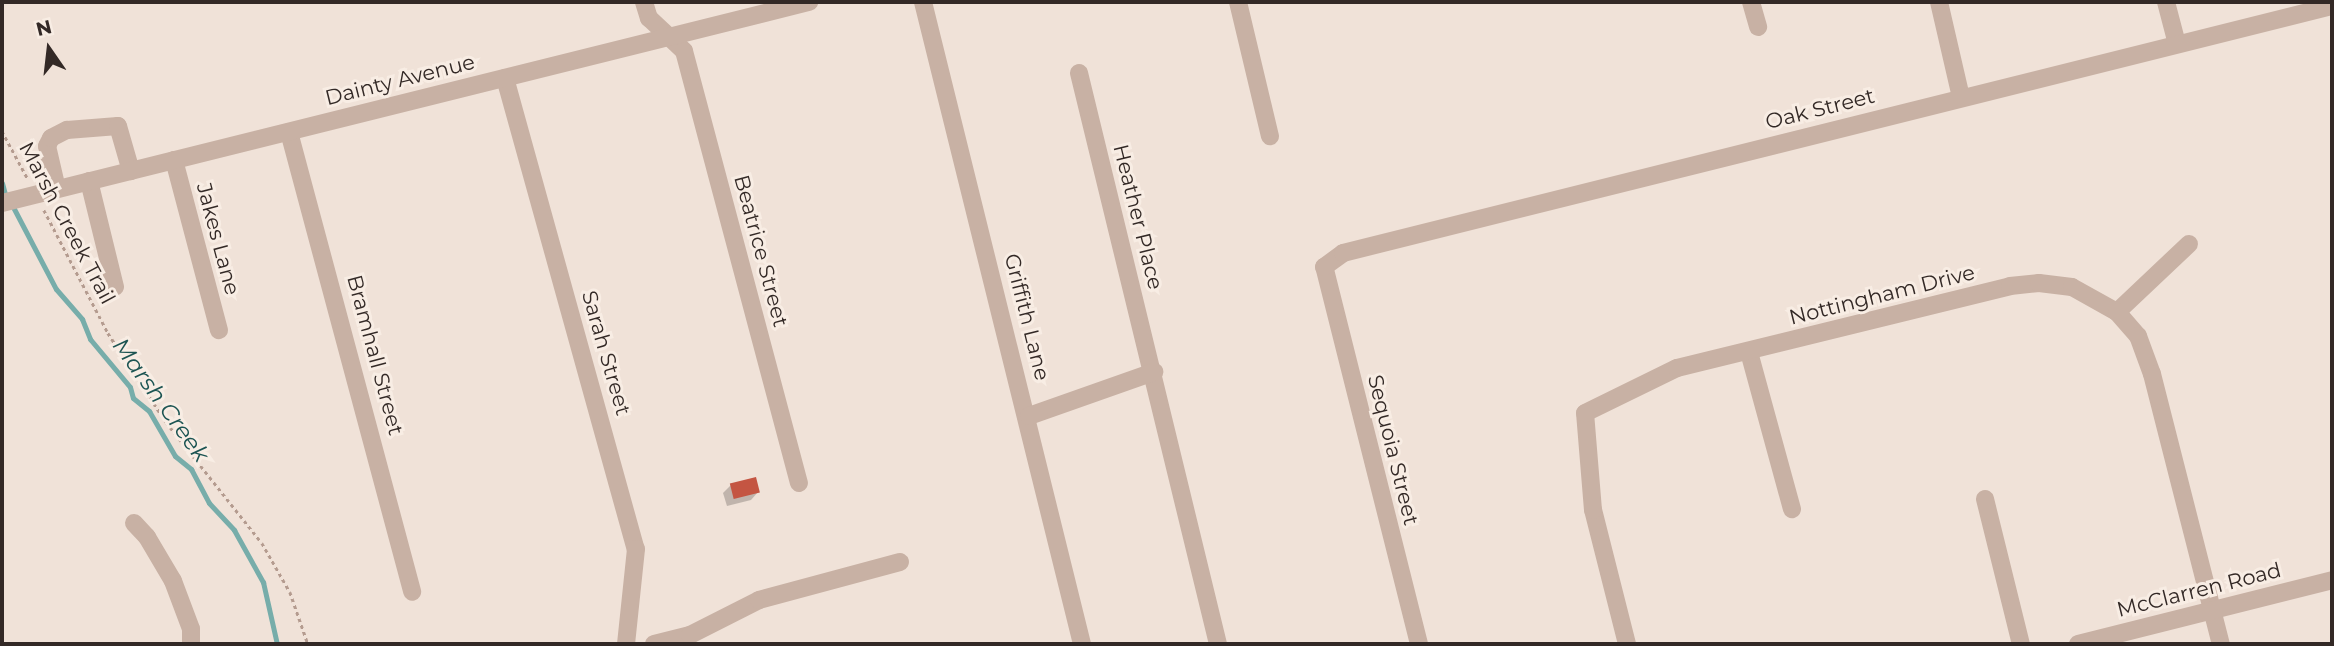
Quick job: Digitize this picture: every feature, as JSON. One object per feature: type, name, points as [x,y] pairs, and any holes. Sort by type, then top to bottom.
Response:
[{"type":"street","name":"Beatrice Street","points":[[644,2],[649,18],[684,51],[799,483]]},
{"type":"street","name":"Dainty Avenue","points":[[2,202],[809,2]]},
{"type":"street","name":"Griffith Lane","points":[[923,2],[1028,416],[1082,644]]},
{"type":"street","points":[[1238,2],[1270,136]]},
{"type":"street","points":[[1751,2],[1758,27]]},
{"type":"street","points":[[1939,2],[1961,97]]},
{"type":"street","points":[[2166,2],[2176,44]]},
{"type":"street","name":"Oak Street","points":[[1324,267],[1343,253],[1379,243],[2332,6]]},
{"type":"street","name":"Heather Place","points":[[1079,73],[1154,372],[1218,644]]},
{"type":"street","name":"Sarah Street","points":[[505,78],[636,549],[626,644]]},
{"type":"street","points":[[57,189],[47,146],[51,138],[67,130],[118,125],[131,171]]},
{"type":"street","name":"Bramhall Street","points":[[289,131],[412,592]]},
{"type":"street","name":"Jakes Lane","points":[[174,160],[219,330]]},
{"type":"street","points":[[89,181],[116,287]]},
{"type":"street","points":[[2118,312],[2189,244]]},
{"type":"street","name":"Sequoia Street","points":[[1324,267],[1419,644]]},
{"type":"street","name":"Nottingham Drive","points":[[1627,644],[1592,510],[1585,413],[1677,368],[2010,286],[2072,287],[2118,312],[2138,336],[2152,374],[2221,644]]},
{"type":"street","points":[[1749,352],[1792,509]]},
{"type":"street","points":[[1028,416],[1154,372]]},
{"type":"street","points":[[1985,499],[2021,644]]},
{"type":"street","points":[[134,523],[147,537],[173,581],[191,629],[191,644]]},
{"type":"street","points":[[654,644],[690,635],[759,600],[900,562]]},
{"type":"street","name":"McClarren Road","points":[[2078,644],[2332,580]]},
{"type":"path","name":"Marsh Creek Trail","points":[[2,131],[33,195],[108,333],[166,422],[262,543],[290,592],[308,644]]},
{"type":"building","points":[[756,477],[760,493],[734,499],[730,484]]},
{"type":"waterway","name":"Marsh Creek","points":[[2,183],[6,198]]},
{"type":"waterway","name":"Marsh Creek","points":[[12,205],[56,289],[82,319],[90,339],[130,387],[133,398],[149,411],[175,456],[191,469],[209,503],[234,530],[263,582],[277,644]]}]
